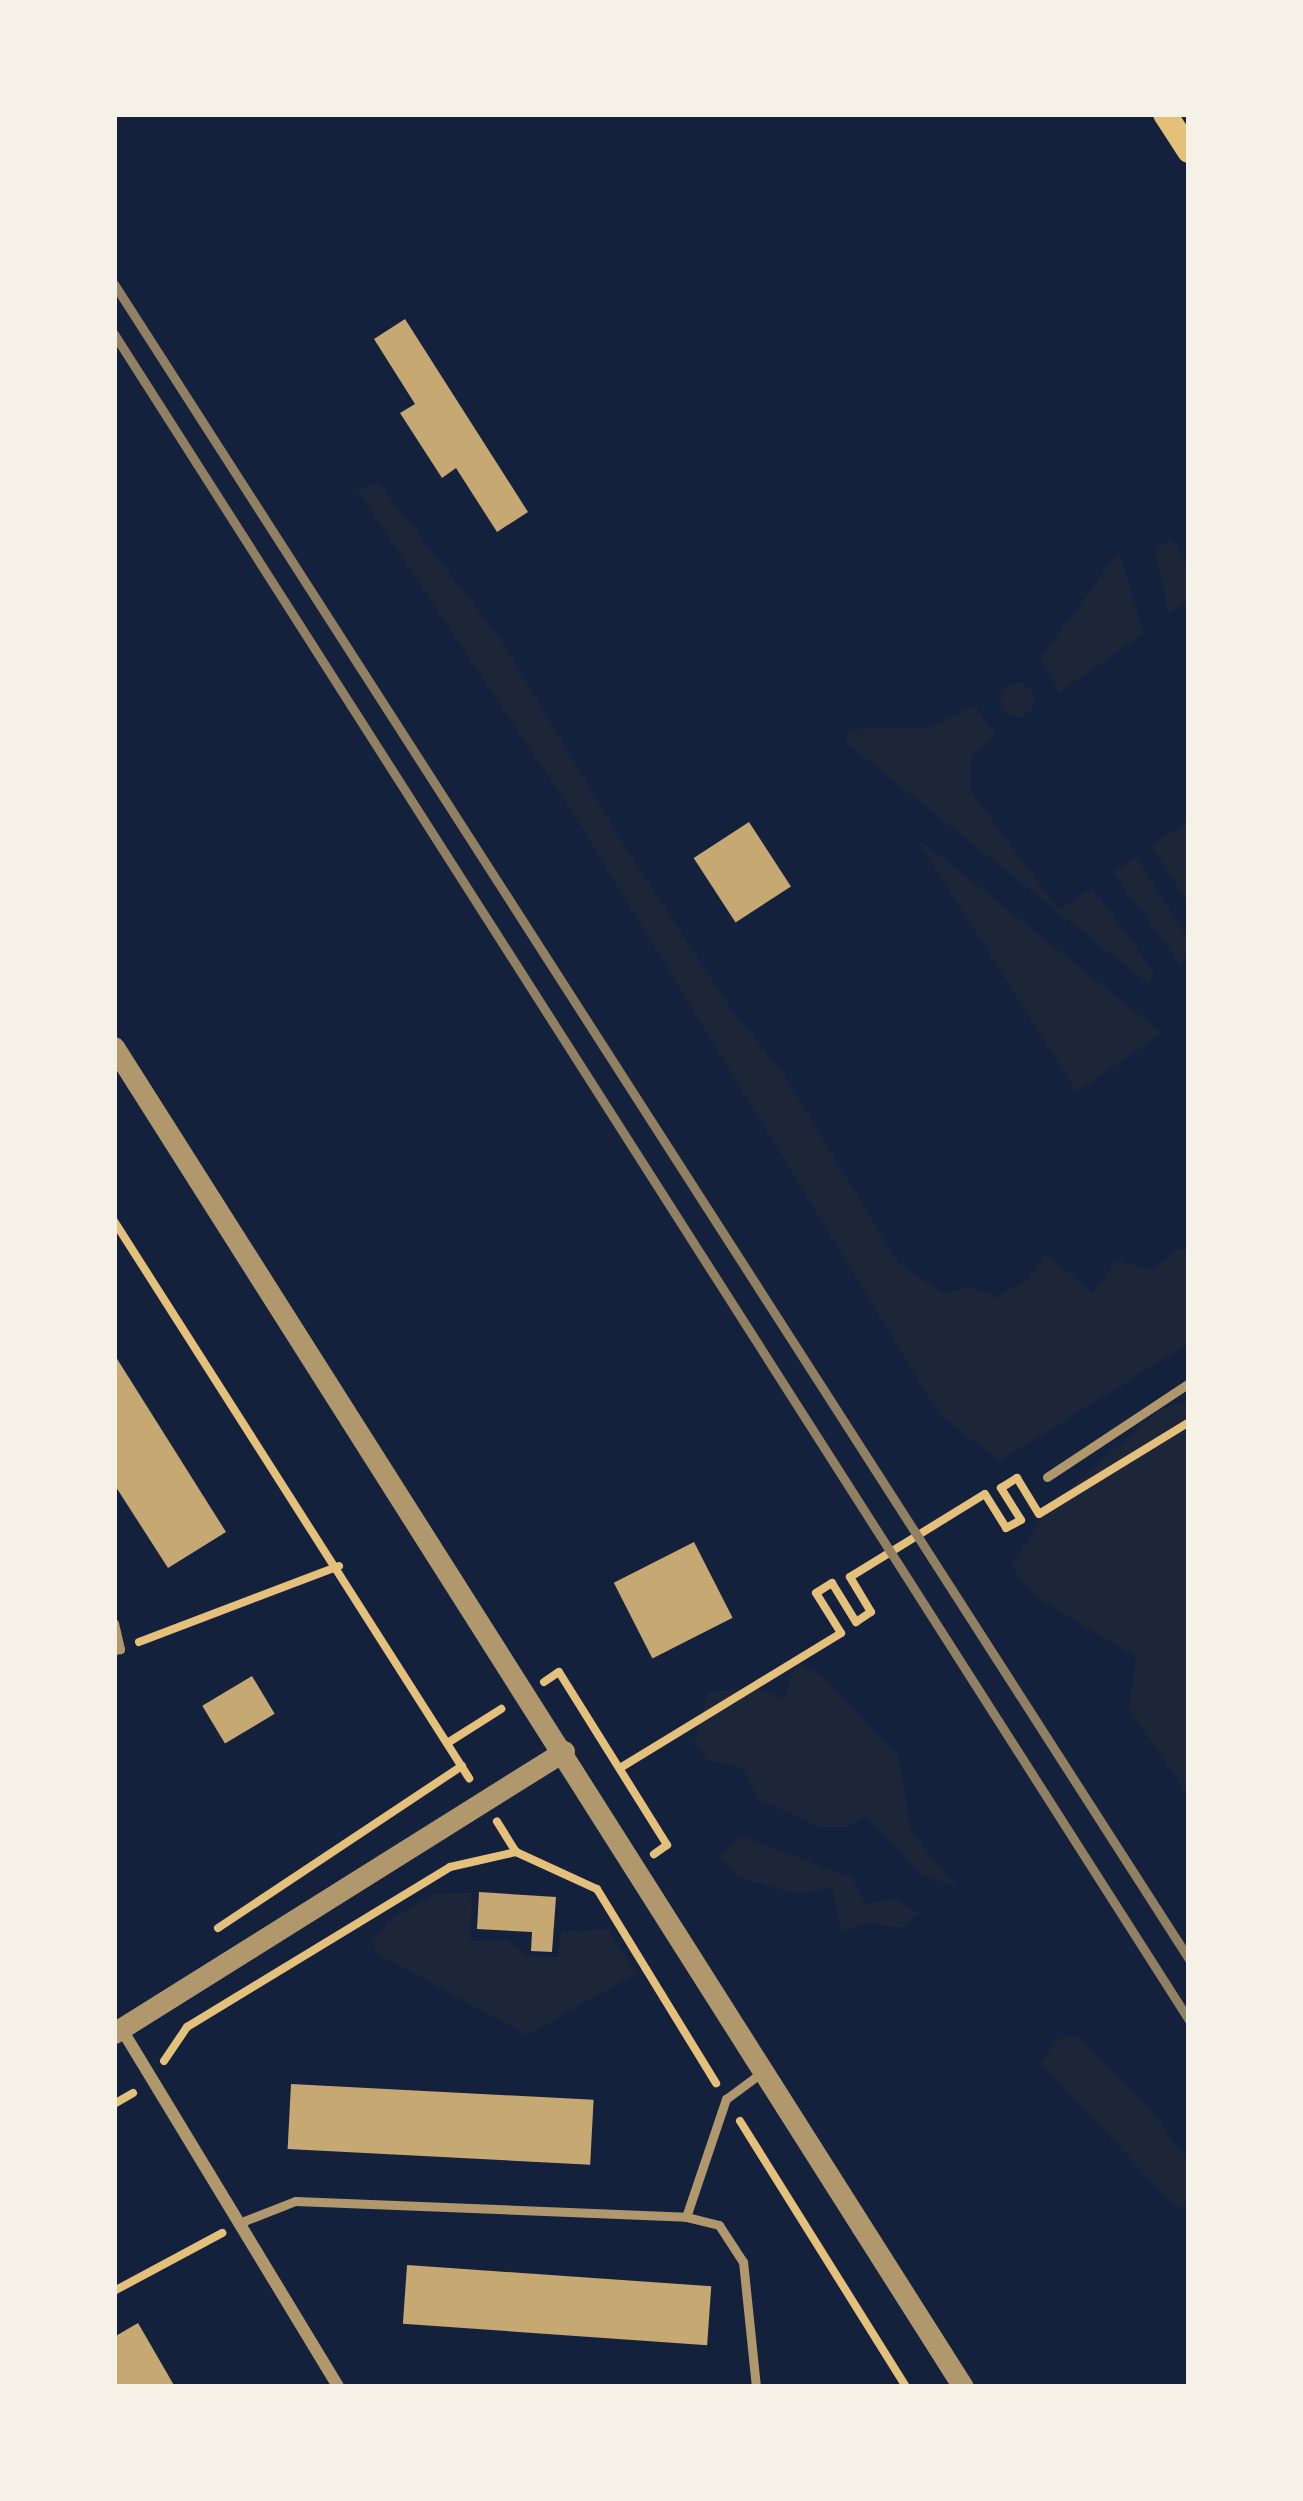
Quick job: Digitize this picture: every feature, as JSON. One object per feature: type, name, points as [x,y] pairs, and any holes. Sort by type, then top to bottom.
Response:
[{"type":"main road","points":[[1166,114],[1189,151]]},
{"type":"street","points":[[114,1047],[564,1750],[963,2387]]},
{"type":"street","points":[[338,2387],[118,2030],[486,1805],[564,1750]]},
{"type":"lane","points":[[1047,1477],[1189,1383]]},
{"type":"lane","points":[[114,1623],[117,1649]]},
{"type":"lane","points":[[686,2217],[726,2099],[766,2070]]},
{"type":"lane","points":[[239,2223],[295,2201],[686,2217],[719,2225],[743,2262],[756,2387]]},
{"type":"path","points":[[114,1220],[339,1566],[516,1852],[450,1867],[187,2026],[150,2082],[114,2104]]},
{"type":"path","points":[[620,1768],[841,1633],[816,1593],[832,1583],[856,1622],[871,1612],[850,1577],[985,1494],[1006,1528],[1021,1520],[1001,1488],[1017,1478],[1040,1514],[1189,1422]]},
{"type":"path","points":[[117,1649],[339,1566]]},
{"type":"path","points":[[209,1934],[462,1766]]},
{"type":"path","points":[[114,2291],[239,2223]]},
{"type":"shaded area","points":[[378,483],[499,637],[625,847],[731,1009],[782,1072],[899,1264],[942,1293],[969,1287],[997,1297],[1029,1279],[1046,1253],[1092,1293],[1117,1261],[1152,1270],[1175,1250],[1189,1249],[1189,1343],[1000,1461],[940,1415],[570,808],[357,490]]},
{"type":"shaded area","points":[[1171,537],[1189,568],[1189,600],[1169,615],[1155,552]]},
{"type":"shaded area","points":[[1119,551],[1144,633],[1059,693],[1040,659]]},
{"type":"shaded area","points":[[1017,683],[1029,688],[1034,700],[1029,712],[1017,717],[1005,712],[1000,700],[1005,688]]},
{"type":"shaded area","points":[[974,705],[996,735],[972,756],[971,792],[1058,909],[1093,888],[1153,971],[1150,985],[846,743],[849,729],[931,727]]},
{"type":"shaded area","points":[[1189,820],[1189,904],[1151,845]]},
{"type":"shaded area","points":[[917,839],[943,858],[1162,1033],[1077,1092]]},
{"type":"shaded area","points":[[1136,856],[1189,941],[1182,966],[1113,873]]},
{"type":"shaded area","points":[[1189,1400],[1189,1797],[1129,1709],[1136,1657],[1042,1601],[1011,1567],[1048,1508],[1159,1410]]},
{"type":"shaded area","points":[[797,1662],[824,1677],[899,1757],[911,1832],[957,1887],[920,1874],[866,1815],[848,1827],[821,1827],[758,1799],[743,1768],[708,1760],[694,1744],[708,1692],[760,1689],[784,1699]]},
{"type":"shaded area","points":[[741,1836],[852,1878],[865,1904],[894,1899],[920,1913],[901,1928],[867,1923],[841,1931],[832,1887],[798,1894],[737,1877],[720,1857]]},
{"type":"shaded area","points":[[472,1893],[470,1941],[507,1940],[526,1955],[558,1957],[561,1932],[607,1929],[637,1973],[527,2035],[379,1955],[372,1942],[390,1919],[434,1894]]},
{"type":"shaded area","points":[[1076,2035],[1150,2109],[1189,2163],[1189,2201],[1178,2209],[1041,2064],[1056,2040]]},
{"type":"building","points":[[405,319],[528,512],[497,532],[456,468],[442,478],[400,413],[415,404],[374,339]]},
{"type":"building","points":[[749,822],[791,887],[736,923],[694,858]]},
{"type":"building","points":[[114,1354],[226,1532],[168,1568],[114,1484]]},
{"type":"building","points":[[694,1542],[733,1618],[652,1659],[614,1583]]},
{"type":"building","points":[[252,1676],[275,1714],[225,1744],[202,1706]]},
{"type":"building","points":[[479,1892],[556,1897],[552,1952],[531,1951],[532,1932],[477,1929]]},
{"type":"building","points":[[291,2084],[594,2100],[590,2165],[288,2149]]},
{"type":"building","points":[[407,2265],[711,2286],[707,2345],[403,2324]]},
{"type":"building","points":[[138,2323],[175,2387],[114,2387],[114,2337]]},
{"type":"railway","points":[[114,284],[1189,1959]]},
{"type":"railway","points":[[114,334],[1189,2020]]}]
